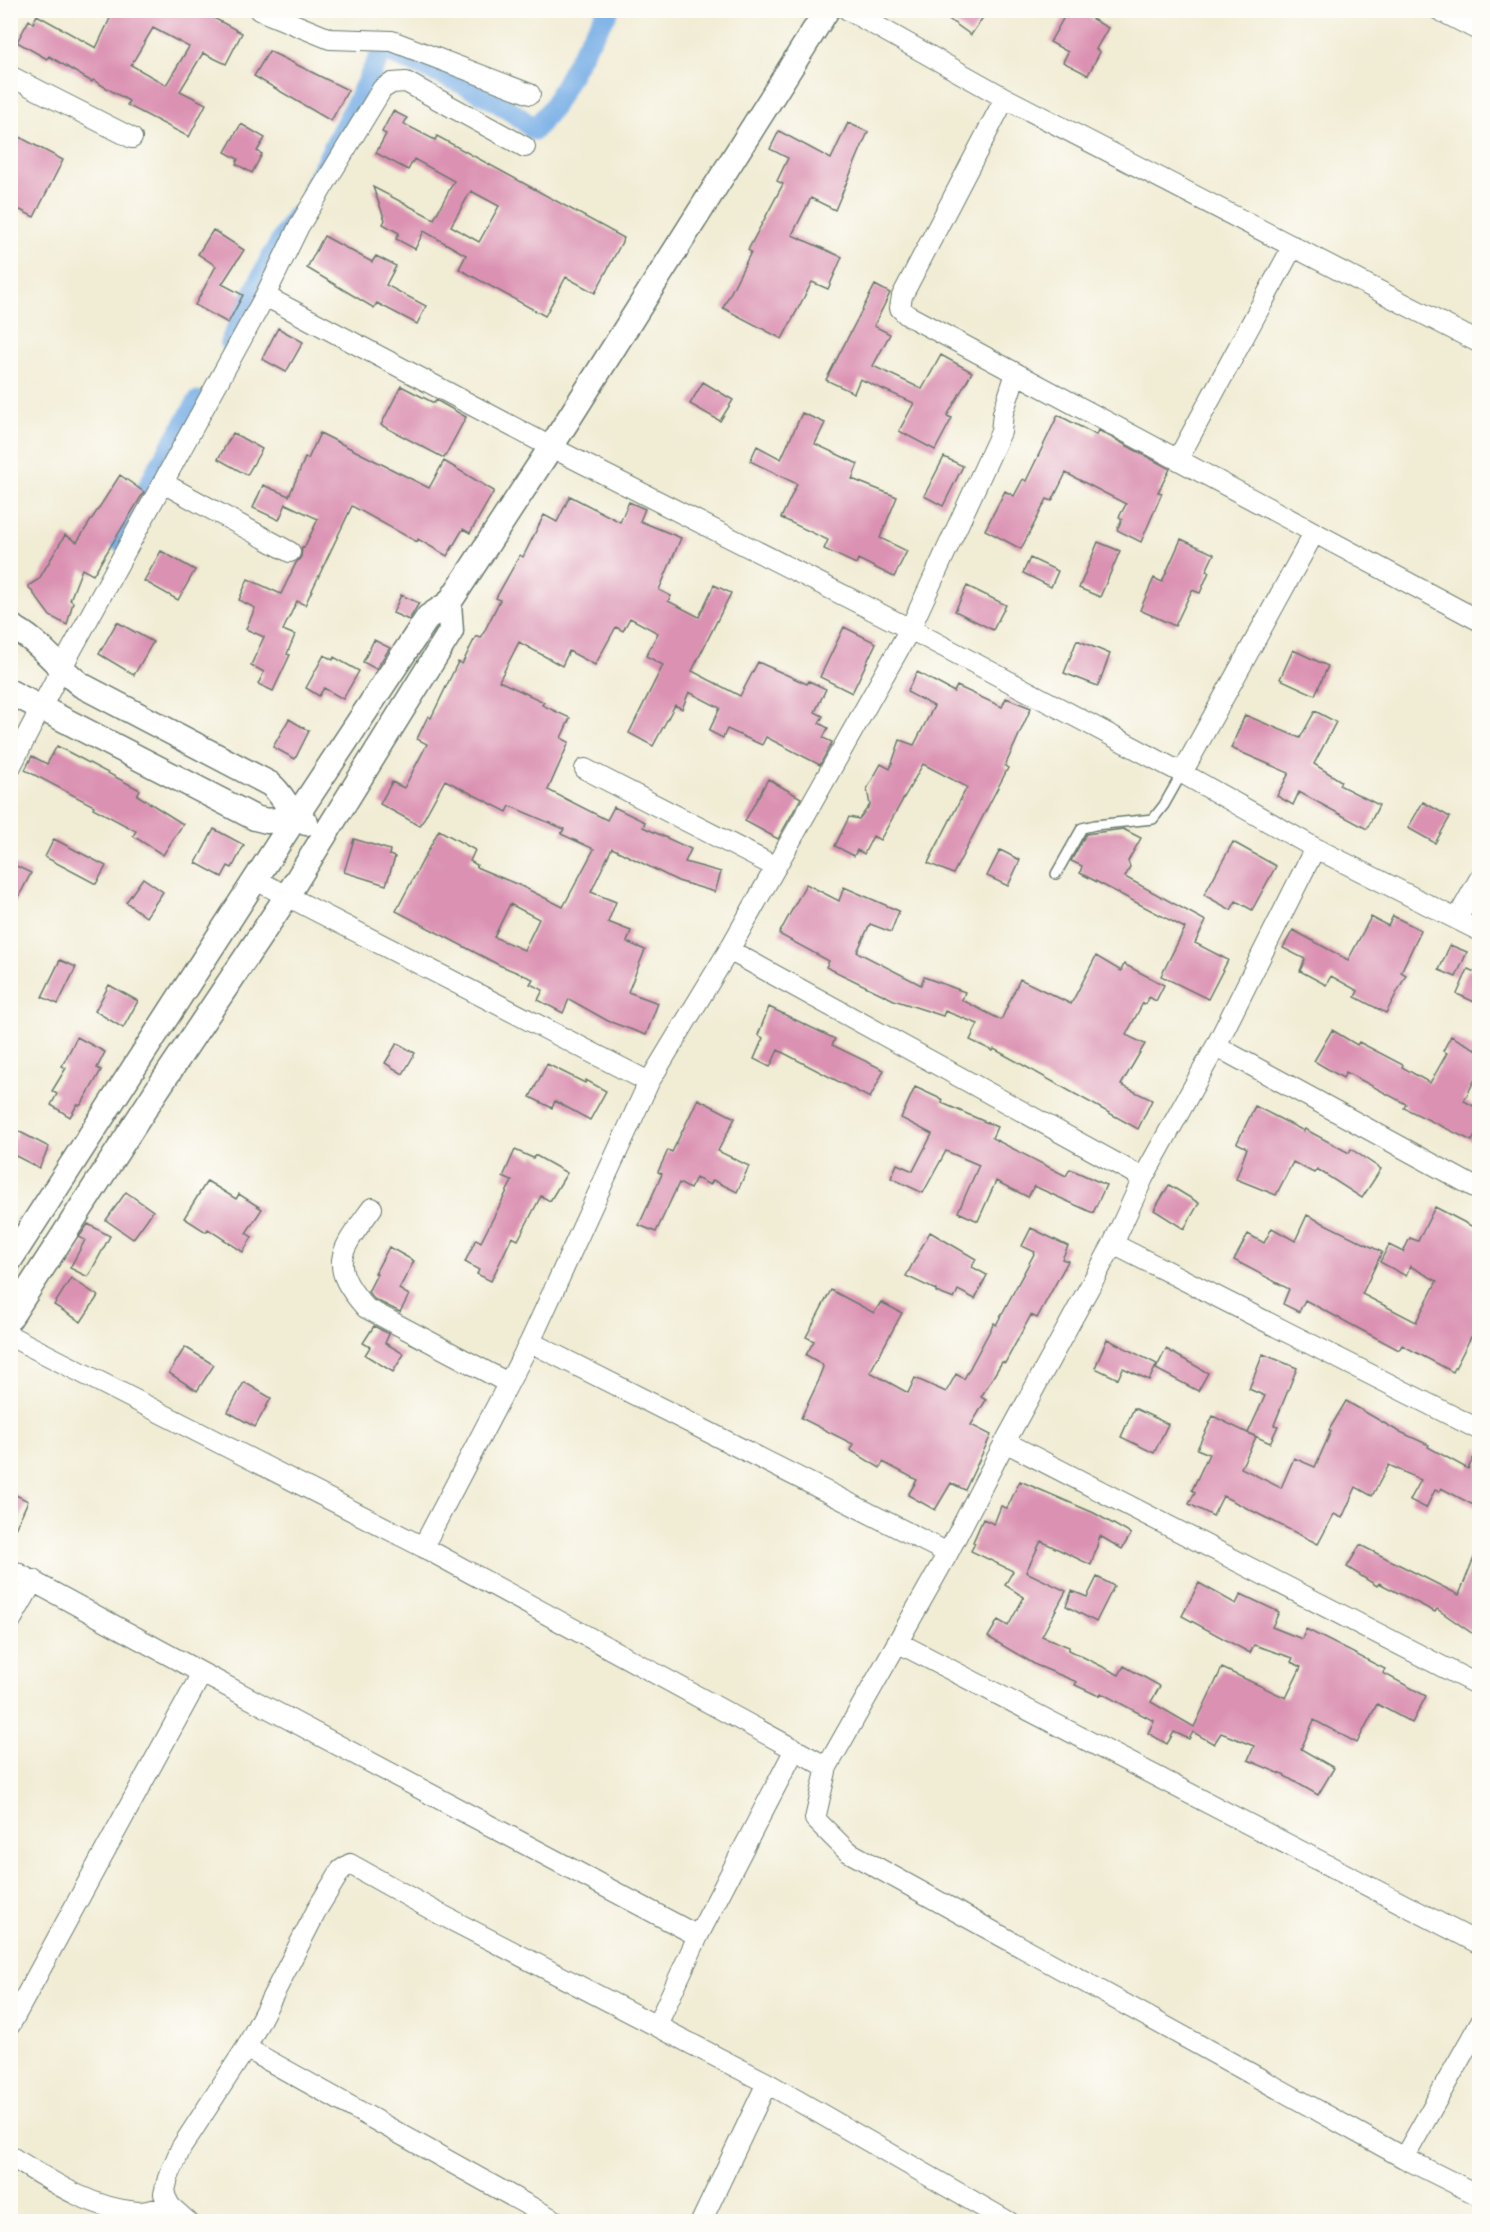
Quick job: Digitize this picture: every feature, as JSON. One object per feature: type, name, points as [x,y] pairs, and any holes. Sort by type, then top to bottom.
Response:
[{"type":"street","points":[[259,10],[330,39],[392,41],[530,94]]},
{"type":"street","points":[[10,1260],[295,818],[428,617],[449,603],[552,447],[827,10]]},
{"type":"street","points":[[848,10],[1005,98],[1479,343]]},
{"type":"street","points":[[1439,10],[1479,31]]},
{"type":"street","points":[[10,76],[132,138]]},
{"type":"street","points":[[10,768],[61,669],[265,296],[299,226],[382,89],[393,83],[406,82],[525,147]]},
{"type":"street","points":[[1005,98],[902,296],[900,308],[907,315],[1479,621]]},
{"type":"street","points":[[1178,459],[1293,246]]},
{"type":"street","points":[[265,296],[552,447],[910,629],[1182,773],[1315,848],[1479,931]]},
{"type":"street","points":[[423,1547],[530,1342],[649,1082],[729,950],[910,629],[1001,432],[1003,413],[1016,373]]},
{"type":"street","points":[[163,483],[290,552]]},
{"type":"street","points":[[1182,773],[1314,533]]},
{"type":"street","points":[[10,1318],[287,896],[451,631],[449,603]]},
{"type":"street","points":[[10,626],[38,643],[61,669],[81,685],[270,784],[280,793],[295,818],[325,833]]},
{"type":"street","points":[[10,692],[255,818],[267,821],[295,818]]},
{"type":"street","points":[[356,726],[382,742]]},
{"type":"street","points":[[585,769],[776,867]]},
{"type":"street","points":[[1315,848],[1216,1046],[1143,1178],[1113,1244],[1005,1442],[948,1553],[827,1767],[815,1819],[847,1851],[1404,2158],[1479,2196]]},
{"type":"street","points":[[1457,919],[1479,878]]},
{"type":"street","points":[[256,880],[649,1082]]},
{"type":"street","points":[[215,942],[243,960]]},
{"type":"street","points":[[729,950],[1143,1178]]},
{"type":"street","points":[[1216,1046],[1479,1190]]},
{"type":"street","points":[[67,1172],[94,1189]]},
{"type":"street","points":[[372,1208],[348,1241],[341,1258],[343,1278],[351,1292],[366,1308],[508,1383]]},
{"type":"street","points":[[1113,1244],[1479,1431]]},
{"type":"street","points":[[10,1336],[423,1547],[827,1767]]},
{"type":"street","points":[[530,1342],[948,1553]]},
{"type":"street","points":[[1005,1442],[1479,1686]]},
{"type":"street","points":[[10,1569],[698,1936]]},
{"type":"street","points":[[10,1622],[34,1580]]},
{"type":"street","points":[[897,1642],[1479,1944]]},
{"type":"street","points":[[10,2025],[202,1673]]},
{"type":"street","points":[[657,2025],[698,1936],[795,1749]]},
{"type":"street","points":[[188,2222],[170,2206],[164,2194],[181,2148],[246,2048],[319,1906],[341,1870],[350,1864],[436,1912],[767,2084],[1010,2222]]},
{"type":"street","points":[[1404,2158],[1479,2023]]},
{"type":"street","points":[[246,2048],[558,2222]]},
{"type":"street","points":[[701,2222],[767,2084]]},
{"type":"street","points":[[10,2156],[64,2188],[112,2208],[140,2212],[170,2206]]},
{"type":"lane","points":[[1056,874],[1082,828],[1153,819],[1164,805],[1182,773]]},
{"type":"building","points":[[114,10],[199,10],[242,33],[226,64],[203,53],[180,91],[206,104],[189,137],[127,105],[129,101],[93,80],[92,82],[49,56],[47,59],[17,42],[29,20],[33,23],[37,15],[96,48]],"holes":[[[153,28],[189,47],[166,85],[131,65]]]},
{"type":"building","points":[[936,10],[988,10],[971,35]]},
{"type":"building","points":[[1068,10],[1077,10],[1108,28],[1096,49],[1100,52],[1088,75],[1063,62],[1068,52],[1050,42]]},
{"type":"building","points":[[269,51],[348,90],[331,121],[254,76]]},
{"type":"building","points":[[393,111],[407,118],[404,124],[435,140],[437,136],[624,238],[595,293],[566,277],[545,316],[459,269],[466,255],[424,231],[415,249],[396,239],[399,233],[383,224],[385,220],[373,187],[434,219],[454,181],[414,159],[408,170],[376,153],[386,134],[382,132]],"holes":[[[471,191],[499,206],[479,242],[451,226]]]},
{"type":"building","points":[[848,123],[868,132],[835,210],[811,198],[792,235],[842,257],[828,289],[812,282],[782,339],[723,308],[751,252],[748,250],[783,184],[777,181],[788,158],[770,149],[779,131],[831,159]]},
{"type":"building","points":[[241,124],[265,138],[257,151],[262,154],[252,173],[236,164],[238,159],[225,152]]},
{"type":"building","points":[[10,132],[63,160],[34,217],[10,205]]},
{"type":"building","points":[[213,230],[244,250],[222,284],[243,295],[228,323],[195,305],[216,266],[198,254]]},
{"type":"building","points":[[324,236],[372,262],[376,256],[396,266],[386,285],[426,306],[417,324],[377,303],[374,308],[307,268]]},
{"type":"building","points":[[875,285],[890,293],[874,326],[890,334],[873,366],[922,389],[941,355],[972,372],[947,416],[952,418],[935,450],[899,431],[914,403],[860,379],[854,393],[826,380]]},
{"type":"building","points":[[278,328],[303,342],[286,372],[262,359]]},
{"type":"building","points":[[703,382],[733,400],[720,421],[690,404]]},
{"type":"building","points":[[401,386],[434,403],[436,400],[466,417],[444,458],[381,425]]},
{"type":"building","points":[[802,413],[825,423],[815,444],[858,464],[852,479],[897,497],[880,538],[907,551],[894,577],[858,559],[856,564],[824,549],[828,540],[781,518],[797,484],[750,461],[757,446],[781,459]]},
{"type":"building","points":[[1058,415],[1096,435],[1098,430],[1170,469],[1158,492],[1162,493],[1141,542],[1117,530],[1122,519],[1119,517],[1126,504],[1066,473],[1052,501],[1047,499],[1021,549],[985,530],[1005,491],[1014,496],[1023,479],[1026,481]]},
{"type":"building","points":[[233,433],[262,449],[247,475],[218,459]]},
{"type":"building","points":[[320,433],[429,488],[444,461],[494,491],[470,533],[463,529],[447,556],[352,506],[305,605],[297,601],[283,630],[295,635],[287,654],[290,655],[273,691],[258,684],[264,672],[251,665],[264,637],[246,629],[255,608],[239,600],[248,579],[281,594],[301,557],[302,547],[304,548],[318,519],[286,504],[279,520],[253,508],[263,485],[289,496],[305,458],[308,459]]},
{"type":"building","points":[[944,457],[963,466],[943,506],[924,496]]},
{"type":"building","points":[[120,475],[144,492],[93,575],[82,569],[70,600],[73,602],[67,625],[50,616],[28,586],[39,579],[65,535],[77,542]]},
{"type":"building","points":[[570,496],[620,522],[629,502],[645,509],[640,521],[681,538],[659,590],[671,596],[668,601],[699,617],[714,585],[731,593],[692,671],[740,696],[758,662],[807,684],[809,681],[826,689],[815,712],[823,716],[819,723],[828,728],[823,738],[832,742],[820,765],[766,737],[762,745],[727,729],[723,738],[709,731],[720,708],[689,692],[682,709],[675,705],[653,746],[629,733],[663,665],[646,656],[658,633],[630,618],[623,631],[616,627],[595,665],[569,651],[562,666],[519,642],[499,681],[544,702],[542,705],[570,718],[561,738],[569,742],[548,790],[607,820],[614,807],[645,822],[643,827],[691,849],[685,862],[721,872],[715,892],[678,881],[612,848],[591,892],[616,902],[608,922],[631,931],[627,942],[645,950],[628,992],[658,1003],[646,1035],[608,1021],[569,999],[563,1013],[538,1000],[543,990],[530,984],[533,979],[499,965],[396,911],[439,830],[475,850],[470,861],[477,865],[476,867],[563,907],[594,849],[561,834],[564,829],[510,806],[507,812],[445,780],[420,826],[380,804],[392,782],[404,788],[427,744],[417,739],[428,716],[431,718],[458,662],[462,664],[476,636],[481,638],[500,600],[496,598],[520,555],[523,557],[544,515],[557,522]],"holes":[[[510,904],[539,919],[524,950],[494,937]]]},
{"type":"building","points":[[1181,539],[1214,554],[1200,593],[1192,590],[1175,626],[1140,610],[1154,578],[1162,582]]},
{"type":"building","points":[[1098,542],[1120,551],[1100,597],[1079,588]]},
{"type":"building","points":[[161,551],[195,570],[178,600],[144,581]]},
{"type":"building","points":[[1030,558],[1058,571],[1051,587],[1023,573]]},
{"type":"building","points":[[967,586],[1006,605],[993,630],[955,611]]},
{"type":"building","points":[[401,595],[419,603],[409,620],[393,613]]},
{"type":"building","points":[[117,622],[153,642],[134,675],[99,654]]},
{"type":"building","points":[[844,627],[876,643],[852,693],[820,677]]},
{"type":"building","points":[[374,640],[390,648],[376,669],[363,662]]},
{"type":"building","points":[[1077,640],[1110,654],[1098,686],[1064,673]]},
{"type":"building","points":[[1293,650],[1328,666],[1315,695],[1280,679]]},
{"type":"building","points":[[324,655],[333,660],[334,657],[359,671],[343,699],[324,688],[319,696],[306,688]]},
{"type":"building","points":[[917,672],[954,692],[957,686],[1002,707],[1006,698],[1031,708],[1005,766],[1008,768],[953,874],[928,863],[967,787],[923,764],[880,840],[873,836],[864,854],[857,850],[854,856],[835,846],[849,817],[859,819],[870,805],[867,789],[881,764],[890,769],[900,740],[914,745],[934,706],[907,692]]},
{"type":"building","points":[[1315,711],[1336,722],[1314,764],[1341,781],[1339,785],[1379,805],[1367,829],[1299,792],[1293,805],[1277,796],[1289,773],[1231,748],[1245,715],[1300,738]]},
{"type":"building","points":[[289,719],[309,731],[295,759],[273,747]]},
{"type":"building","points":[[57,746],[140,790],[137,795],[183,824],[163,855],[133,836],[136,831],[25,770],[32,756],[47,764]]},
{"type":"building","points":[[768,779],[801,798],[778,839],[745,821]]},
{"type":"building","points":[[1423,802],[1450,817],[1435,843],[1408,828]]},
{"type":"building","points":[[214,829],[244,845],[232,868],[228,866],[222,877],[196,863]]},
{"type":"building","points":[[1123,829],[1141,838],[1128,861],[1130,867],[1125,877],[1206,921],[1195,943],[1228,960],[1208,999],[1161,976],[1185,928],[1080,873],[1082,866],[1071,861],[1086,834]]},
{"type":"building","points":[[54,839],[106,866],[96,884],[45,857]]},
{"type":"building","points":[[354,839],[390,850],[389,855],[395,857],[386,885],[344,872]]},
{"type":"building","points":[[1233,842],[1276,866],[1252,910],[1236,901],[1231,910],[1204,895]]},
{"type":"building","points":[[1000,850],[1020,860],[1008,886],[987,876]]},
{"type":"building","points":[[10,863],[31,873],[10,913]]},
{"type":"building","points":[[143,878],[163,892],[146,917],[126,902]]},
{"type":"building","points":[[806,884],[839,901],[844,887],[899,911],[891,932],[870,924],[857,952],[921,985],[924,977],[965,992],[962,1000],[1001,1020],[1020,979],[1071,1004],[1096,956],[1121,971],[1124,964],[1164,985],[1156,1001],[1149,997],[1145,1004],[1143,1003],[1126,1035],[1145,1044],[1121,1085],[1152,1100],[1138,1129],[994,1049],[993,1051],[970,1040],[978,1024],[945,1011],[943,1016],[894,1000],[826,967],[829,961],[779,934]]},
{"type":"building","points":[[1393,916],[1421,930],[1401,972],[1406,975],[1386,1013],[1355,997],[1358,991],[1331,976],[1326,985],[1300,971],[1305,959],[1283,948],[1293,930],[1348,960],[1371,917],[1388,926]]},
{"type":"building","points":[[1450,945],[1467,952],[1456,977],[1439,970]]},
{"type":"building","points":[[60,960],[76,967],[58,1004],[42,997]]},
{"type":"building","points":[[1468,969],[1479,974],[1479,1004],[1457,994]]},
{"type":"building","points":[[109,985],[138,1001],[123,1028],[95,1011]]},
{"type":"building","points":[[769,1007],[835,1039],[832,1045],[884,1070],[870,1098],[778,1050],[770,1067],[754,1059],[763,1038],[758,1035]]},
{"type":"building","points":[[1332,1030],[1357,1045],[1359,1042],[1403,1065],[1402,1067],[1430,1083],[1447,1053],[1443,1051],[1451,1036],[1479,1051],[1479,1071],[1464,1101],[1479,1109],[1479,1128],[1472,1141],[1404,1108],[1406,1104],[1346,1072],[1343,1078],[1314,1061]]},
{"type":"building","points":[[77,1037],[105,1052],[97,1068],[101,1070],[81,1105],[77,1105],[70,1117],[51,1105],[57,1094],[52,1091],[66,1068],[62,1066]]},
{"type":"building","points":[[397,1043],[415,1053],[403,1074],[385,1063]]},
{"type":"building","points":[[547,1064],[606,1091],[590,1120],[555,1101],[552,1108],[530,1097]]},
{"type":"building","points":[[915,1087],[943,1100],[942,1103],[997,1127],[992,1138],[1066,1176],[1070,1169],[1106,1185],[1093,1213],[1034,1186],[1028,1197],[996,1181],[978,1221],[958,1212],[979,1165],[946,1151],[923,1193],[891,1178],[897,1164],[913,1171],[932,1134],[901,1118]]},
{"type":"building","points":[[698,1099],[735,1118],[718,1151],[749,1166],[737,1192],[713,1180],[710,1185],[696,1178],[690,1189],[679,1183],[656,1232],[639,1225],[662,1174],[658,1172],[668,1150],[672,1152]]},
{"type":"building","points":[[1255,1106],[1349,1153],[1351,1149],[1381,1169],[1362,1198],[1317,1169],[1314,1173],[1293,1162],[1276,1195],[1236,1179],[1247,1148],[1237,1143]]},
{"type":"building","points":[[18,1131],[49,1147],[39,1168],[10,1153],[10,1146]]},
{"type":"building","points":[[515,1150],[533,1158],[535,1155],[567,1173],[550,1201],[541,1196],[518,1240],[512,1237],[491,1281],[477,1274],[479,1270],[465,1262],[476,1239],[481,1242],[512,1181],[503,1177]]},
{"type":"building","points":[[207,1181],[236,1199],[239,1194],[262,1209],[246,1233],[252,1237],[243,1252],[208,1229],[206,1232],[184,1218]]},
{"type":"building","points":[[1169,1185],[1199,1203],[1184,1229],[1154,1210]]},
{"type":"building","points":[[126,1192],[153,1211],[133,1239],[106,1220]]},
{"type":"building","points":[[1435,1207],[1479,1230],[1479,1328],[1474,1338],[1471,1337],[1453,1372],[1402,1345],[1399,1350],[1305,1300],[1299,1312],[1283,1304],[1289,1289],[1234,1260],[1248,1234],[1264,1243],[1272,1228],[1295,1241],[1307,1215],[1382,1252],[1362,1294],[1416,1322],[1437,1281],[1410,1266],[1406,1276],[1380,1262],[1389,1245],[1403,1252],[1410,1238],[1418,1241]]},
{"type":"building","points":[[88,1224],[110,1236],[88,1277],[70,1268],[85,1240],[79,1237]]},
{"type":"building","points":[[1031,1228],[1068,1246],[1062,1259],[1068,1261],[1037,1318],[1031,1315],[1005,1363],[1002,1362],[981,1397],[986,1400],[971,1425],[991,1435],[965,1490],[951,1483],[935,1510],[908,1495],[917,1480],[883,1462],[880,1468],[850,1450],[853,1444],[801,1418],[823,1367],[822,1364],[806,1355],[814,1341],[806,1337],[831,1290],[874,1313],[881,1302],[902,1313],[870,1372],[908,1393],[915,1378],[946,1392],[956,1374],[964,1379],[1035,1252],[1022,1246]]},
{"type":"building","points":[[930,1232],[976,1259],[972,1267],[987,1275],[975,1299],[958,1290],[954,1299],[906,1276]]},
{"type":"building","points":[[389,1247],[414,1261],[399,1289],[409,1295],[400,1312],[374,1299],[368,1292]]},
{"type":"building","points":[[71,1278],[98,1296],[81,1322],[54,1305]]},
{"type":"building","points":[[374,1326],[389,1334],[385,1343],[404,1354],[393,1372],[365,1355],[370,1347],[363,1343]]},
{"type":"building","points":[[1107,1339],[1157,1364],[1149,1380],[1123,1368],[1118,1379],[1095,1368]]},
{"type":"building","points":[[185,1347],[214,1365],[197,1391],[169,1373]]},
{"type":"building","points":[[1166,1349],[1208,1373],[1198,1391],[1156,1369]]},
{"type":"building","points":[[1263,1354],[1297,1368],[1274,1425],[1278,1426],[1270,1443],[1248,1433],[1265,1396],[1249,1389]]},
{"type":"building","points":[[244,1382],[271,1398],[255,1427],[228,1412]]},
{"type":"building","points":[[1346,1401],[1396,1430],[1429,1445],[1428,1447],[1468,1469],[1479,1446],[1479,1508],[1441,1488],[1439,1492],[1435,1490],[1426,1508],[1410,1500],[1421,1480],[1389,1465],[1372,1496],[1356,1487],[1342,1518],[1334,1514],[1318,1544],[1223,1496],[1213,1516],[1189,1504],[1195,1492],[1192,1490],[1209,1454],[1197,1449],[1213,1416],[1256,1437],[1241,1468],[1281,1488],[1294,1458],[1315,1467],[1331,1431],[1329,1430]]},
{"type":"building","points":[[1134,1408],[1168,1424],[1154,1453],[1121,1437]]},
{"type":"building","points":[[1020,1481],[1094,1513],[1131,1534],[1122,1549],[1100,1536],[1091,1565],[1041,1541],[1026,1572],[1066,1591],[1042,1636],[1069,1647],[1069,1650],[1119,1675],[1124,1666],[1160,1686],[1151,1702],[1194,1727],[1222,1668],[1286,1698],[1301,1667],[1291,1662],[1293,1658],[1254,1645],[1250,1653],[1182,1616],[1199,1583],[1236,1604],[1241,1594],[1279,1612],[1272,1627],[1302,1639],[1306,1629],[1385,1669],[1383,1673],[1426,1696],[1412,1723],[1377,1704],[1357,1743],[1314,1720],[1301,1749],[1334,1768],[1318,1795],[1283,1775],[1248,1760],[1254,1746],[1221,1733],[1214,1744],[1193,1732],[1189,1739],[1174,1732],[1167,1744],[1148,1733],[1154,1721],[1101,1693],[1099,1696],[1075,1685],[1077,1682],[1036,1665],[988,1637],[998,1620],[1008,1626],[1024,1597],[1005,1585],[1013,1571],[971,1551],[983,1519],[994,1524],[1001,1506],[1007,1508]]},
{"type":"building","points":[[10,1492],[28,1501],[10,1540]]},
{"type":"building","points":[[1360,1545],[1459,1595],[1479,1545],[1479,1638],[1437,1609],[1435,1612],[1379,1583],[1377,1586],[1347,1567]]},
{"type":"building","points":[[1097,1577],[1114,1586],[1096,1622],[1066,1606],[1072,1591],[1087,1597]]},
{"type":"waterway","points":[[312,189],[383,50],[482,94],[518,116],[534,130],[553,107],[586,46],[609,10]]},
{"type":"waterway","points":[[230,343],[269,261],[296,216]]},
{"type":"waterway","points":[[121,542],[155,473],[198,401]]}]
